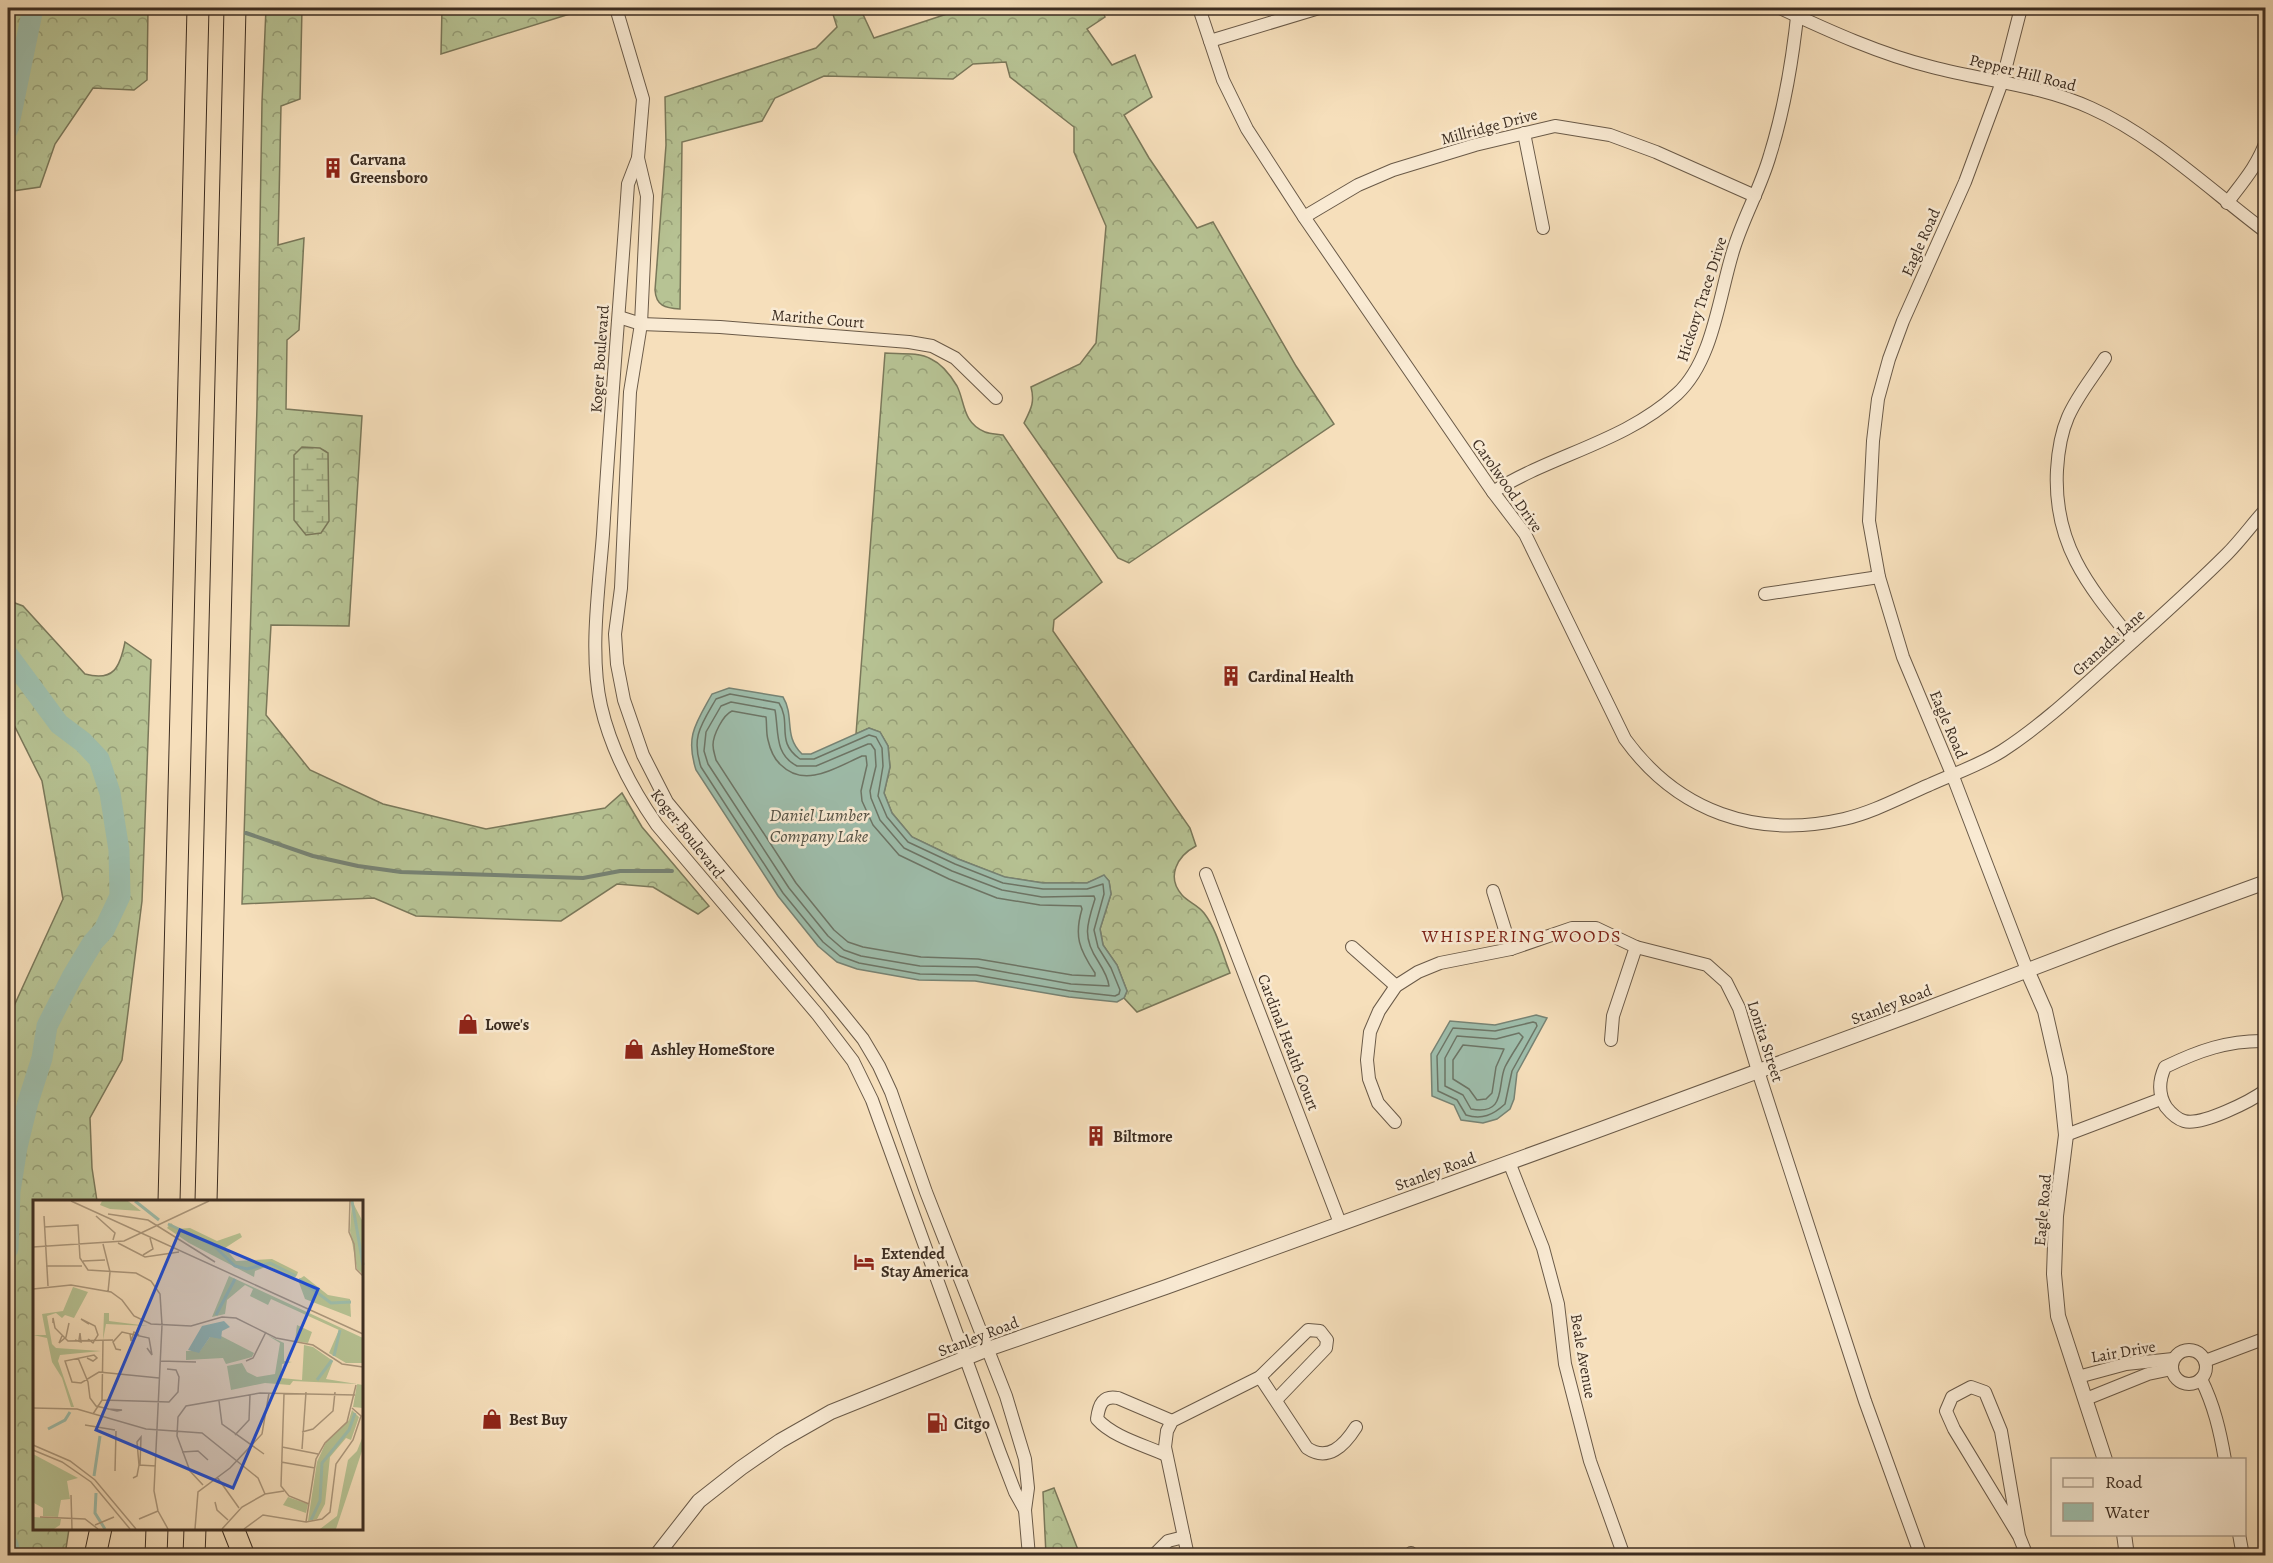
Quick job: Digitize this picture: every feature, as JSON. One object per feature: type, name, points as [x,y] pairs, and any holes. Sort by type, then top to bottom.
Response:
[{"type":"highway","points":[[169,1200],[198,8]]},
{"type":"highway","points":[[206,1200],[235,8]]},
{"type":"highway","points":[[155,1200],[174,1038]]},
{"type":"highway","points":[[95,1556],[100,1530]]},
{"type":"highway","points":[[156,1556],[157,1530]]},
{"type":"highway","points":[[194,1556],[195,1530]]},
{"type":"highway","points":[[234,1530],[244,1556]]},
{"type":"street","name":"Koger Boulevard","points":[[616,8],[643,99],[638,158],[628,184],[605,503],[596,664],[601,705],[622,767],[638,798],[657,825],[818,1015],[853,1061],[876,1109],[965,1359],[1015,1492],[1025,1510]]},
{"type":"street","name":"Carolwood Drive","points":[[1199,8],[1223,80],[1247,129],[1304,217],[1493,492],[1525,534],[1625,739],[1643,763],[1672,787],[1695,802],[1727,817],[1782,826],[1845,819],[1877,808],[1953,774]]},
{"type":"street","points":[[1210,41],[1319,8]]},
{"type":"street","name":"Pepper Hill Road","points":[[1780,8],[1798,12],[1882,51],[1932,67],[2046,92],[2091,108],[2138,132],[2265,232]]},
{"type":"street","name":"Eagle Road","points":[[2021,8],[2002,82],[1965,182],[1903,321],[1889,359],[1878,399],[1873,441],[1869,521],[1878,577],[1903,657],[1953,774],[2027,970],[2045,1011],[2060,1077],[2066,1135],[2056,1216],[2054,1274],[2058,1316],[2104,1458]]},
{"type":"street","name":"Hickory Trace Drive","points":[[1493,492],[1512,480],[1632,426],[1659,409],[1678,393],[1698,369],[1734,246],[1770,155],[1786,95],[1798,12]]},
{"type":"street","name":"Millridge Drive","points":[[1304,217],[1358,185],[1394,170],[1475,145],[1555,126],[1610,135],[1656,152],[1755,196]]},
{"type":"street","points":[[1524,133],[1543,228]]},
{"type":"street","points":[[2227,203],[2247,176],[2261,153],[2265,141]]},
{"type":"street","name":"Koger Boulevard","points":[[638,158],[647,196],[641,324],[630,392],[621,588],[615,634],[617,664],[632,726],[643,755],[667,802],[842,1012],[863,1039],[879,1066],[891,1092],[926,1192],[1010,1407],[1025,1459],[1028,1488],[1025,1510]]},
{"type":"street","name":"Marithe Court","points":[[619,317],[641,324],[756,330],[909,342],[933,346],[955,358],[996,398]]},
{"type":"street","points":[[2105,358],[2068,417],[2058,454],[2056,495],[2063,533],[2077,565],[2096,595],[2133,641]]},
{"type":"street","name":"Granada Lane","points":[[1953,774],[2001,752],[2044,721],[2229,552],[2265,508]]},
{"type":"street","points":[[1765,594],[1878,577]]},
{"type":"street","name":"Cardinal Health Court","points":[[1206,874],[1340,1223]]},
{"type":"street","name":"Stanley Road","points":[[656,1556],[699,1502],[741,1468],[780,1441],[831,1412],[988,1349],[1758,1071],[2265,882]]},
{"type":"street","points":[[1493,891],[1511,949]]},
{"type":"street","name":"Lonita Street","points":[[1395,1122],[1378,1103],[1369,1079],[1367,1060],[1370,1032],[1379,1011],[1396,986],[1418,972],[1440,963],[1511,949],[1572,928],[1596,928],[1636,947],[1707,965],[1726,981],[1739,1008],[1865,1401],[1921,1556]]},
{"type":"street","points":[[1352,947],[1396,986]]},
{"type":"street","points":[[1611,1040],[1613,1016],[1636,947]]},
{"type":"street","points":[[2265,1041],[2245,1040],[2217,1045],[2165,1066],[2161,1075],[2161,1100],[2174,1115],[2189,1122],[2242,1105],[2265,1090]]},
{"type":"street","points":[[2066,1135],[2161,1100]]},
{"type":"street","name":"Beale Avenue","points":[[1509,1162],[1543,1248],[1558,1304],[1566,1364],[1590,1461],[1624,1556]]},
{"type":"street","points":[[1188,1556],[1165,1447],[1167,1431],[1172,1421],[1260,1377],[1308,1330],[1320,1331],[1327,1340],[1326,1348],[1276,1400]]},
{"type":"street","points":[[2225,1458],[2211,1400],[2201,1379],[2205,1371],[2205,1361],[2265,1338]]},
{"type":"street","name":"Lair Drive","points":[[2086,1399],[2172,1364],[2181,1352],[2192,1350],[2202,1356],[2205,1361]]},
{"type":"street","name":"Lair Drive","points":[[2078,1377],[2126,1364],[2172,1364]]},
{"type":"street","name":"Lair Drive","points":[[2172,1364],[2176,1379],[2180,1382],[2191,1384],[2201,1379]]},
{"type":"street","points":[[1260,1377],[1307,1448],[1315,1453],[1332,1452],[1341,1446],[1356,1427]]},
{"type":"street","points":[[2019,1536],[2001,1431],[1985,1392],[1971,1387],[1952,1397],[1946,1411],[1954,1429],[2019,1536],[2027,1556]]},
{"type":"street","points":[[1166,1455],[1102,1425],[1097,1419],[1098,1411],[1102,1401],[1109,1396],[1172,1421]]},
{"type":"street","points":[[1025,1510],[1029,1556]]},
{"type":"street","points":[[2124,1536],[2127,1556]]},
{"type":"street","points":[[2239,1536],[2243,1556]]},
{"type":"street","points":[[1153,1556],[1168,1541],[1184,1537]]},
{"type":"street","points":[[1408,1556],[1411,1553],[1413,1556]]},
{"type":"green space","points":[[8,8],[148,8],[147,80],[134,90],[93,88],[55,144],[40,187],[13,191],[8,200]]},
{"type":"green space","points":[[266,8],[302,8],[300,99],[281,106],[278,245],[304,238],[299,330],[287,340],[286,409],[362,416],[349,626],[271,625],[266,715],[310,770],[383,804],[486,829],[605,808],[622,793],[642,827],[709,906],[698,914],[653,887],[617,884],[561,921],[416,916],[374,898],[242,904]]},
{"type":"green space","points":[[442,8],[589,8],[441,54]]},
{"type":"green space","points":[[831,8],[860,8],[874,38],[965,8],[1101,8],[1105,17],[1087,29],[1112,65],[1135,55],[1152,97],[1124,115],[1149,158],[1197,228],[1213,222],[1296,366],[1334,424],[1129,563],[1118,558],[1024,423],[1032,405],[1031,387],[1080,364],[1096,343],[1106,226],[1074,152],[1074,127],[1010,77],[1006,62],[973,64],[953,79],[824,76],[775,98],[762,121],[682,142],[680,309],[666,307],[659,303],[655,290],[666,145],[665,97],[816,48],[837,27]]},
{"type":"green space","points":[[885,353],[915,354],[926,357],[935,361],[946,371],[960,392],[965,411],[972,423],[985,432],[1003,435],[1102,582],[1054,620],[1053,631],[1190,828],[1196,846],[1179,861],[1174,874],[1175,881],[1182,895],[1202,910],[1209,920],[1230,973],[1137,1012],[1124,998],[1127,991],[1117,965],[1103,945],[1100,929],[1111,894],[1109,881],[1104,876],[1087,883],[1043,883],[1004,877],[958,859],[912,837],[892,813],[884,793],[890,767],[888,746],[880,732],[869,728],[856,734]]},
{"type":"green space","points":[[302,447],[320,448],[328,453],[329,521],[321,533],[306,535],[294,520],[294,455]]},
{"type":"green space","points":[[8,594],[15,603],[23,606],[85,674],[103,676],[114,670],[121,659],[125,642],[151,660],[142,901],[122,1060],[90,1118],[92,1168],[97,1200],[33,1200],[33,1530],[69,1530],[65,1555],[8,1555],[8,1019],[63,899],[42,781],[8,717]]},
{"type":"green space","points":[[1054,1488],[1080,1555],[1046,1555],[1043,1492]]},
{"type":"water","name":"Daniel Lumber Company Lake","points":[[729,688],[783,697],[793,740],[802,754],[811,754],[869,728],[880,732],[888,746],[890,767],[884,793],[892,813],[912,837],[958,859],[1005,877],[1043,883],[1087,883],[1104,875],[1109,881],[1111,894],[1100,929],[1103,945],[1117,965],[1127,991],[1124,998],[1117,1002],[1069,997],[975,981],[919,980],[857,969],[837,962],[818,946],[778,896],[696,770],[692,739],[697,722],[712,694]]},
{"type":"water","points":[[1536,1015],[1547,1018],[1517,1073],[1514,1099],[1510,1109],[1497,1119],[1483,1123],[1461,1120],[1454,1105],[1432,1096],[1431,1054],[1450,1021],[1495,1025]]},
{"type":"waterway","points":[[8,129],[33,8]]},
{"type":"waterway","points":[[8,655],[59,724],[83,742],[99,759],[110,793],[119,850],[120,896],[104,930],[93,942],[72,977],[47,1026],[42,1058],[17,1147],[10,1191],[8,1249]]},
{"type":"waterway","points":[[246,833],[313,856],[401,872],[583,878],[620,871],[672,871]]},
{"type":"waterway","points":[[8,1545],[11,1556]]},
{"type":"place","name":"Carvana Greensboro","points":[[333,168]]},
{"type":"place","name":"Cardinal Health","points":[[1231,676]]},
{"type":"place","name":"Lowe's","points":[[468,1024]]},
{"type":"place","name":"Ashley HomeStore","points":[[634,1049]]},
{"type":"place","name":"Biltmore","points":[[1096,1136]]},
{"type":"place","name":"Extended Stay America","points":[[864,1262]]},
{"type":"place","name":"Best Buy","points":[[492,1419]]},
{"type":"place","name":"Citgo","points":[[937,1423]]},
{"type":"district","name":"WHISPERING WOODS","points":[[1522,936]]}]
